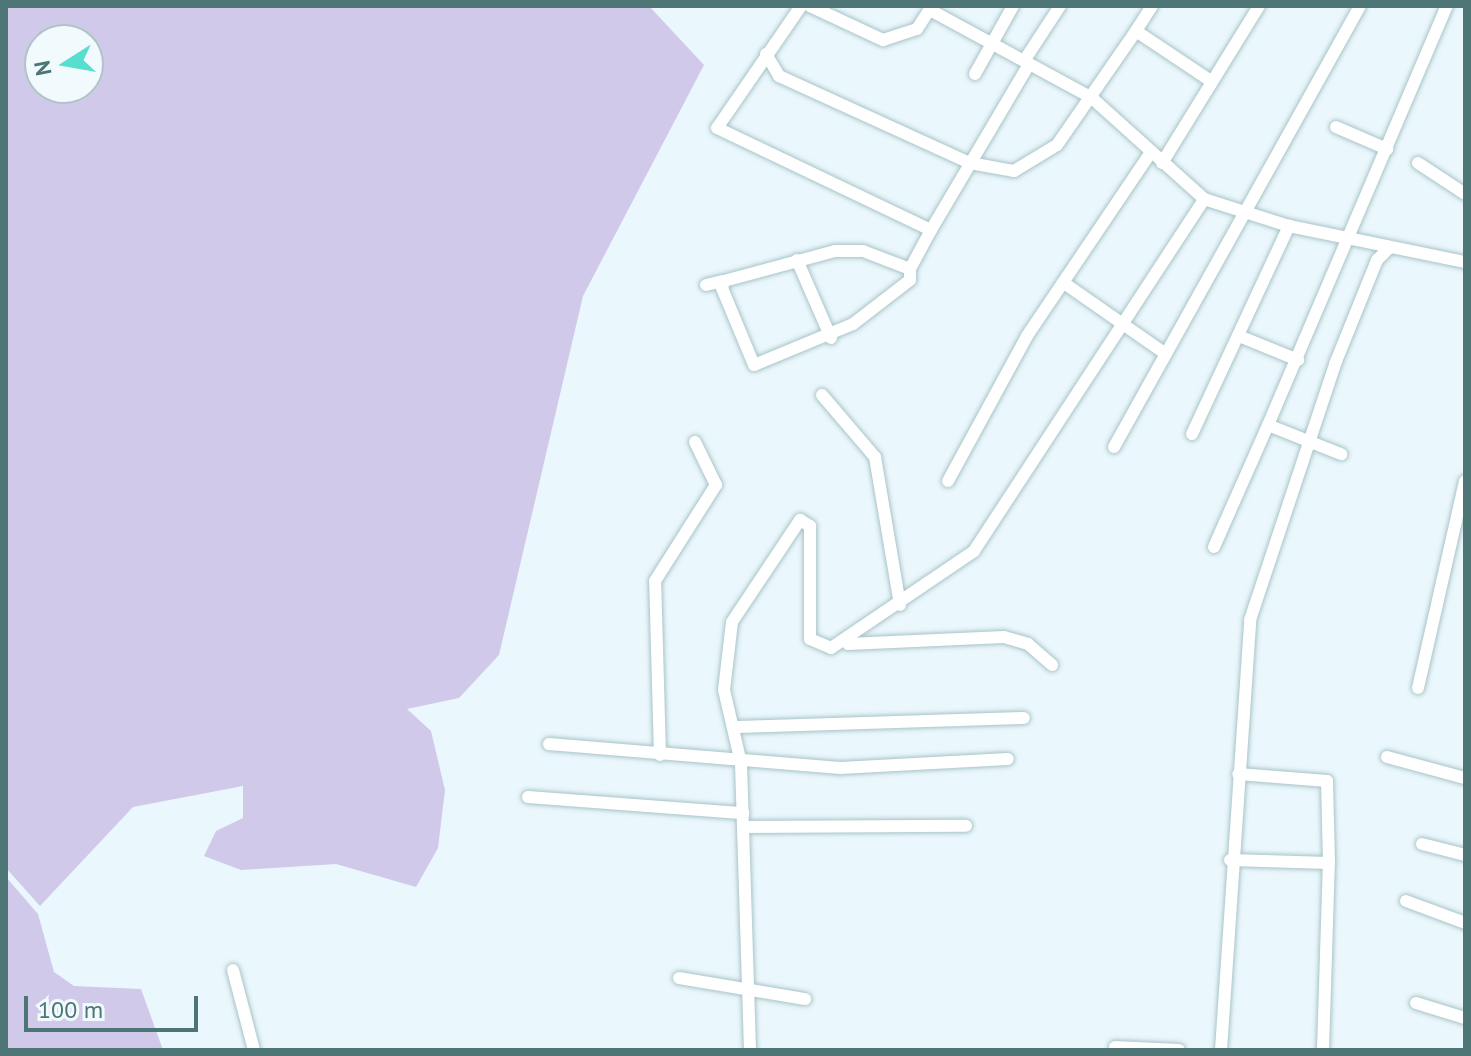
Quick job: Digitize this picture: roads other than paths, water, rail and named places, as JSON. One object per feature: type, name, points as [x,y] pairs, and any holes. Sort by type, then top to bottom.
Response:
[{"type":"street","points":[[801,6],[717,128],[931,230]]},
{"type":"street","points":[[810,6],[839,21],[891,39],[917,29],[931,8],[991,45],[1092,98],[1204,199],[1240,214],[1289,226],[1388,249],[1465,262]]},
{"type":"street","points":[[839,21],[845,6]]},
{"type":"street","points":[[975,74],[1013,6]]},
{"type":"street","points":[[724,281],[742,350],[754,365],[831,338],[910,280],[910,269],[931,230],[1060,6]]},
{"type":"street","points":[[766,54],[779,76],[970,163],[1014,171],[1034,165],[1092,98],[1152,6]]},
{"type":"street","points":[[1162,163],[1259,6]]},
{"type":"street","points":[[1114,447],[1163,352],[1360,6]]},
{"type":"street","points":[[1214,547],[1298,360],[1447,6]]},
{"type":"street","points":[[1136,31],[1211,81]]},
{"type":"street","points":[[1336,127],[1387,149]]},
{"type":"street","points":[[948,481],[1064,283],[1151,152]]},
{"type":"street","points":[[1418,163],[1465,194]]},
{"type":"street","points":[[845,644],[974,551],[1204,199]]},
{"type":"street","points":[[1192,434],[1289,226]]},
{"type":"street","points":[[1221,1050],[1230,860],[1250,620],[1308,439],[1377,260],[1388,249]]},
{"type":"street","points":[[706,285],[797,260],[863,251],[910,269]]},
{"type":"street","points":[[797,260],[831,338]]},
{"type":"street","points":[[1064,283],[1163,352]]},
{"type":"street","points":[[1239,336],[1298,360]]},
{"type":"street","points":[[822,395],[875,457],[900,605]]},
{"type":"street","points":[[1268,425],[1341,454]]},
{"type":"street","points":[[660,755],[655,581],[716,485],[695,442]]},
{"type":"street","points":[[1418,688],[1465,481]]},
{"type":"street","points":[[750,1050],[751,988],[741,763],[736,727],[724,690],[725,642],[800,520],[810,526],[810,639],[845,644],[989,635],[1028,644],[1052,665]]},
{"type":"street","points":[[736,727],[1024,718]]},
{"type":"street","points":[[549,744],[741,763],[840,768],[1008,759]]},
{"type":"street","points":[[1387,757],[1465,778]]},
{"type":"street","points":[[1238,774],[1327,781],[1329,863],[1323,1050]]},
{"type":"street","points":[[528,797],[743,813]]},
{"type":"street","points":[[743,827],[966,826]]},
{"type":"street","points":[[1422,844],[1465,855]]},
{"type":"street","points":[[1230,860],[1329,863]]},
{"type":"street","points":[[1406,901],[1465,923]]},
{"type":"street","points":[[233,970],[254,1050]]},
{"type":"street","points":[[679,978],[805,999]]},
{"type":"street","points":[[1416,1003],[1465,1018]]},
{"type":"street","points":[[1115,1047],[1179,1050]]}]
